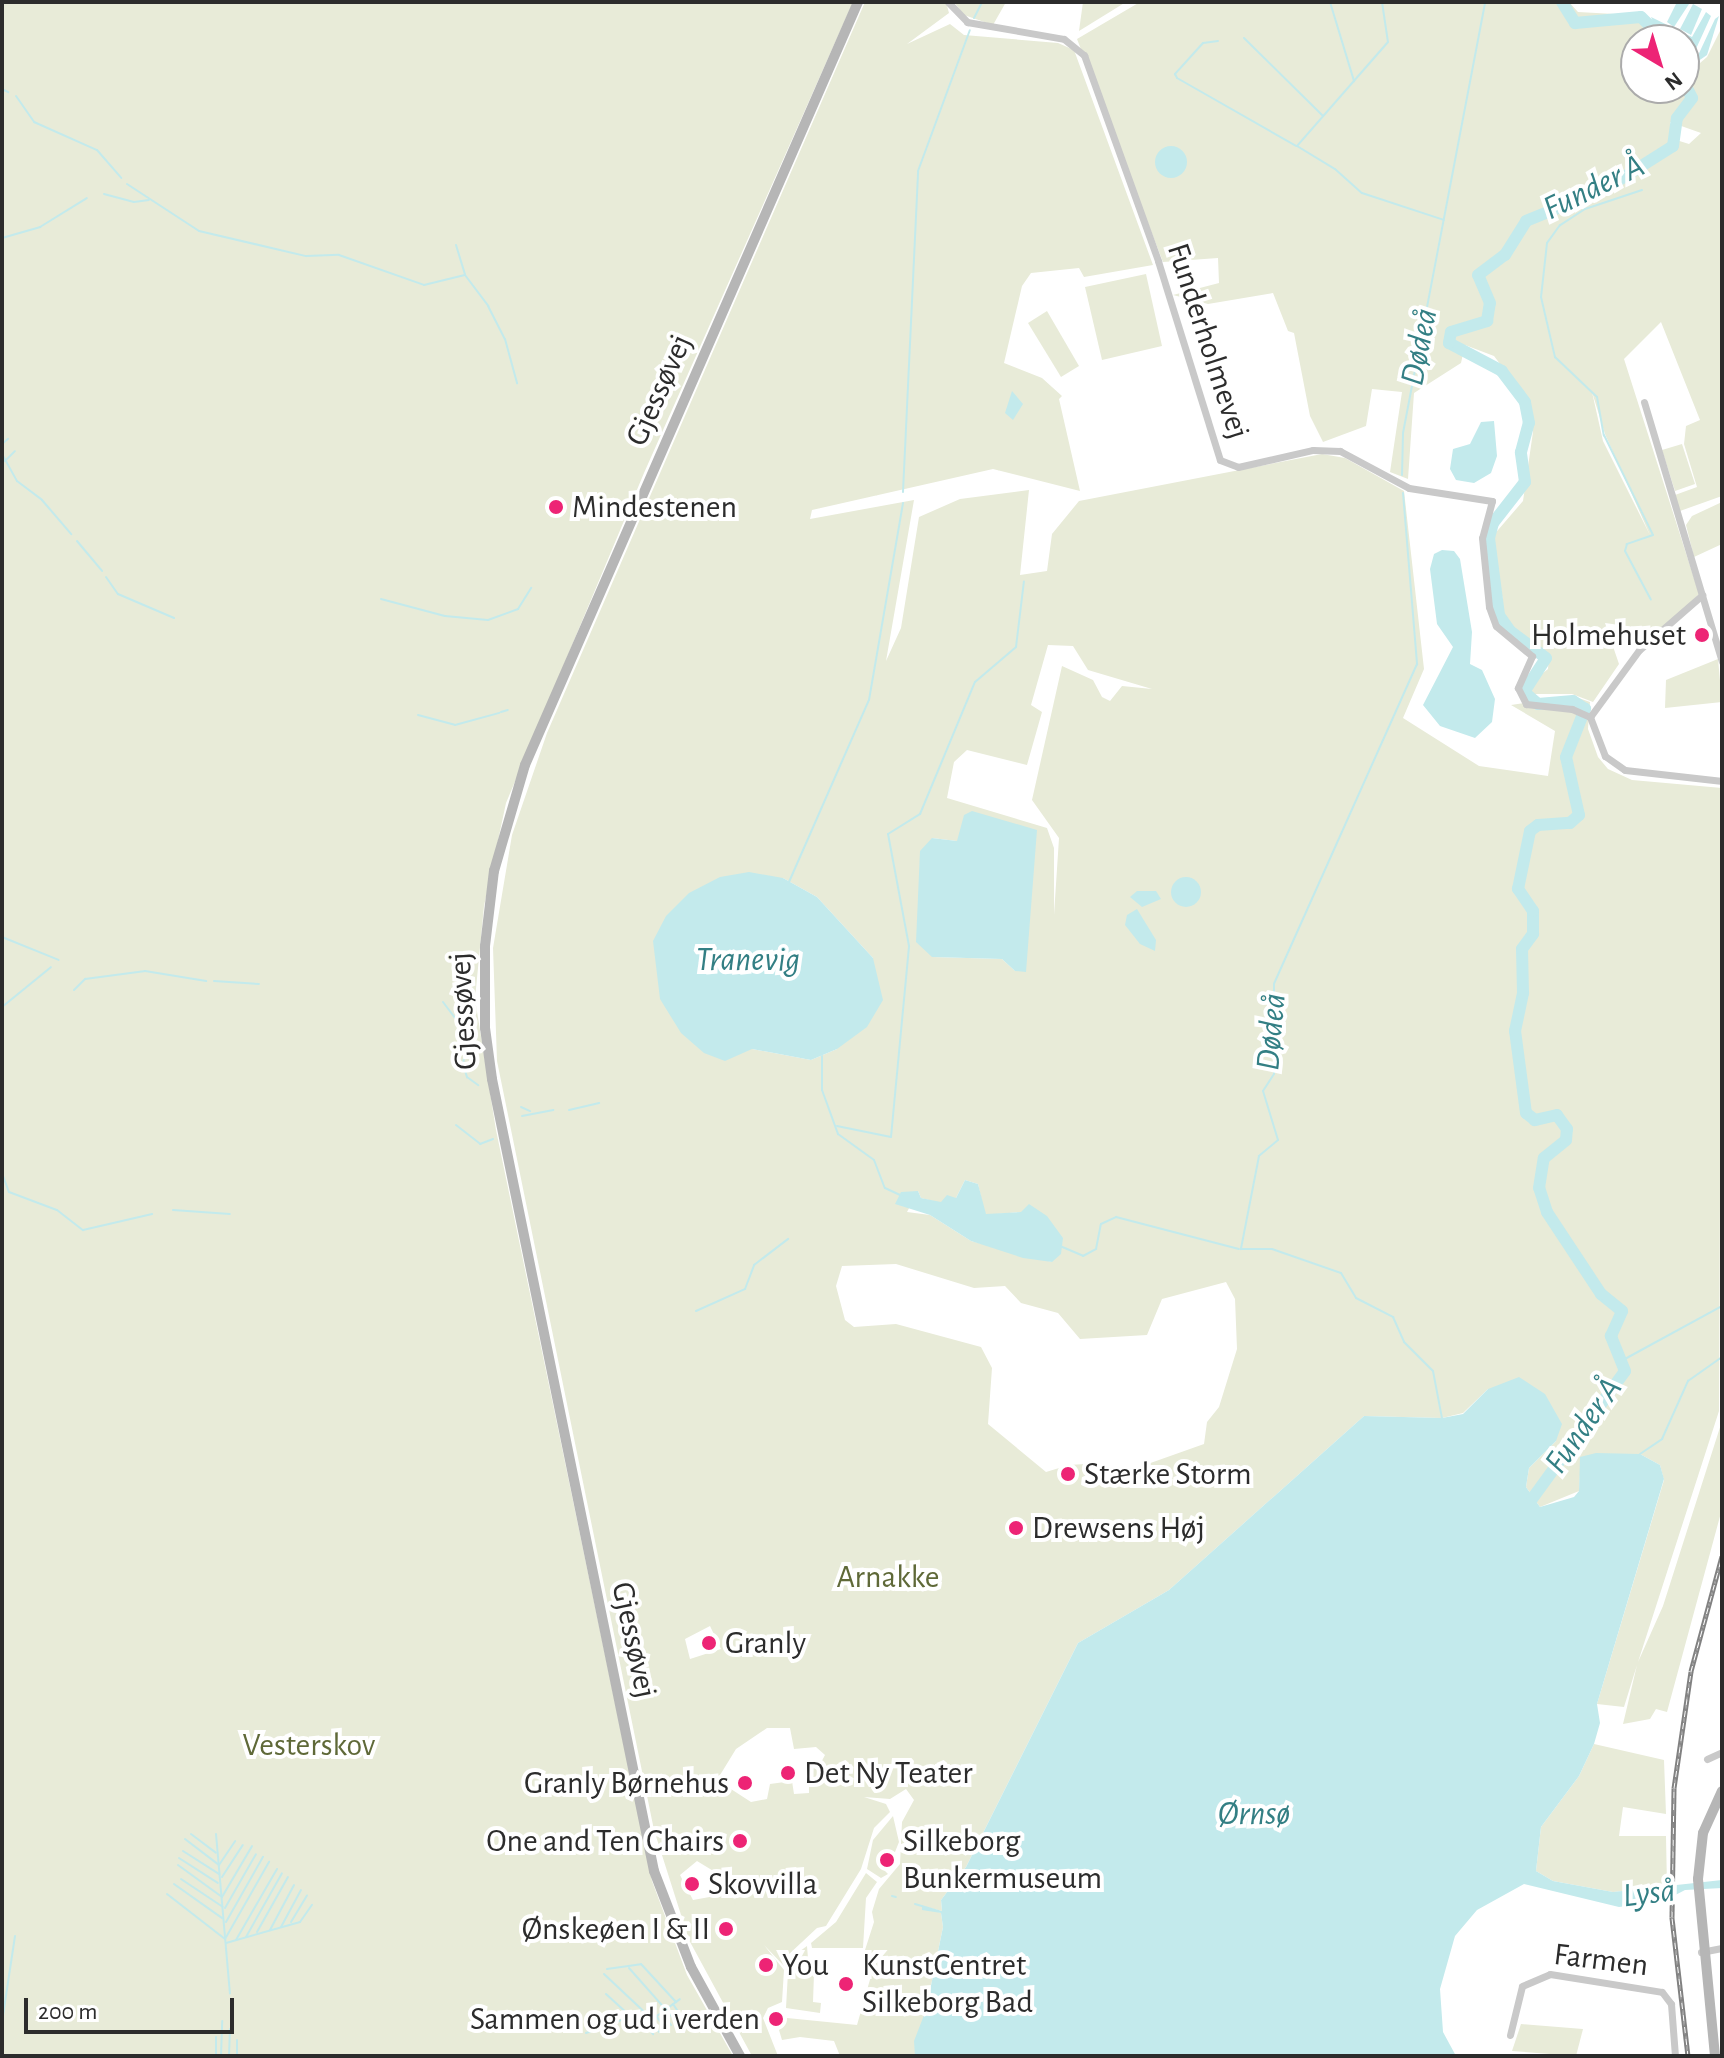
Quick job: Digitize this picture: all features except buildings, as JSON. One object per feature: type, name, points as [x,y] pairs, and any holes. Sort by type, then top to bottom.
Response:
[{"type":"street","name":"Gjessøvej","points":[[740,2056],[691,1967],[654,1871],[492,1079],[485,1028],[485,946],[494,871],[525,765],[858,2]]},
{"type":"street","name":"Funderholmevej","points":[[948,2],[967,22],[1064,39],[1084,55],[1158,261],[1220,460],[1238,467],[1313,450],[1340,451],[1409,488],[1492,501],[1482,538],[1489,607],[1496,626],[1532,656],[1520,681],[1520,695],[1535,708],[1578,711],[1590,717]]},
{"type":"street","points":[[1644,402],[1722,662]]},
{"type":"street","points":[[1702,595],[1639,650],[1590,717],[1599,747],[1625,770],[1722,781]]},
{"type":"street","points":[[1713,630],[1722,626]]},
{"type":"street","points":[[1707,1759],[1722,1752]]},
{"type":"street","points":[[1715,2056],[1701,1952],[1698,1879],[1702,1836],[1722,1791]]},
{"type":"street","points":[[1701,1952],[1722,1948]]},
{"type":"street","name":"Farmen","points":[[1510,2035],[1522,1986],[1550,1974],[1662,1992],[1671,2004],[1675,2056]]},
{"type":"street","points":[[1709,2009],[1722,2009]]},
{"type":"green space","name":"Vesterskov","points":[[2,2],[853,2],[644,473],[506,803],[484,906],[475,999],[496,1130],[652,1881],[687,1975],[733,2056],[2,2056]]},
{"type":"green space","name":"Arnakke","points":[[865,2],[946,2],[949,13],[907,44],[950,24],[964,35],[1058,43],[1074,50],[1153,265],[1084,277],[1079,268],[1031,273],[1022,286],[1004,363],[1042,378],[1062,396],[1059,399],[1080,491],[993,469],[812,510],[810,519],[914,500],[886,661],[901,628],[919,517],[960,499],[1029,490],[1020,575],[1047,571],[1052,534],[1079,501],[1322,454],[1345,458],[1404,491],[1424,669],[1403,718],[1479,766],[1548,776],[1555,731],[1511,705],[1573,696],[1590,702],[1588,729],[1598,757],[1608,769],[1632,780],[1722,788],[1719,1411],[1638,1662],[1663,1606],[1722,1421],[1722,1509],[1667,1712],[1656,1709],[1650,1719],[1623,1724],[1637,1665],[1624,1707],[1597,1704],[1664,1480],[1660,1465],[1640,1454],[1581,1457],[1579,1491],[1540,1507],[1526,1487],[1529,1468],[1556,1441],[1488,1389],[1463,1413],[1442,1418],[1364,1416],[1169,1590],[1078,1643],[966,1867],[941,1900],[942,1911],[922,1906],[941,1913],[943,1927],[926,2010],[929,2056],[840,2056],[834,2041],[800,2037],[782,2040],[779,2030],[787,2018],[857,2025],[873,1969],[865,1950],[874,1922],[872,1912],[879,1889],[900,1864],[902,1822],[914,1800],[906,1789],[890,1799],[864,1797],[886,1804],[890,1812],[874,1828],[861,1869],[826,1926],[817,1928],[787,1956],[784,1966],[764,1945],[784,1970],[782,2002],[768,2008],[763,2018],[778,2056],[752,2056],[689,1940],[654,1830],[497,1061],[493,948],[512,835],[547,733]],"holes":[[[1048,645],[1073,646],[1088,670],[1152,689],[1122,686],[1110,701],[1102,697],[1093,680],[1062,666],[1032,800],[1059,838],[1054,915],[1054,848],[1047,828],[947,798],[954,762],[967,750],[1027,765],[1042,712],[1031,705]],[[932,838],[957,841],[1015,971],[1002,959],[932,957]],[[783,878],[817,897],[873,958],[837,1049],[811,1060],[752,1049]],[[965,1180],[978,1184],[985,1215],[1021,1212],[1052,1262],[971,1241],[930,1215],[907,1212],[918,1191],[921,1198],[941,1203],[956,1198]],[[896,1264],[974,1288],[1005,1286],[1021,1303],[1058,1313],[1080,1339],[1147,1335],[1162,1299],[1226,1282],[1235,1299],[1237,1349],[1219,1407],[1207,1422],[1204,1444],[1142,1466],[1098,1472],[1085,1464],[1046,1472],[988,1424],[992,1368],[981,1347],[896,1324],[854,1327],[845,1320],[836,1286],[842,1266]],[[710,1626],[721,1649],[690,1659],[685,1639]],[[767,1728],[790,1728],[794,1749],[816,1747],[825,1755],[817,1770],[809,1764],[809,1793],[794,1794],[792,1781],[770,1784],[767,1799],[751,1802],[717,1780],[736,1749]],[[697,1861],[715,1872],[709,1888],[715,1896],[693,1900],[680,1875]]]},
{"type":"green space","points":[[954,2],[1006,2],[993,25],[964,15]]},
{"type":"green space","points":[[1083,2],[1126,2],[1079,31]]},
{"type":"green space","points":[[1140,2],[1569,2],[1578,12],[1633,15],[1647,24],[1620,24],[1620,104],[1700,104],[1700,63],[1707,57],[1722,27],[1722,496],[1680,511],[1675,495],[1697,487],[1684,444],[1686,426],[1700,420],[1661,322],[1624,359],[1699,594],[1663,631],[1605,623],[1619,664],[1593,702],[1572,694],[1532,694],[1532,682],[1548,669],[1549,655],[1513,631],[1499,604],[1503,601],[1492,537],[1523,501],[1533,432],[1525,397],[1494,356],[1465,345],[1461,363],[1414,393],[1408,479],[1390,472],[1402,392],[1372,389],[1366,426],[1323,442],[1310,416],[1294,333],[1288,331],[1273,293],[1208,304],[1173,295],[1219,283],[1218,258],[1163,262],[1077,39]],"holes":[[[1670,122],[1701,133],[1689,144],[1670,138]],[[1592,392],[1605,434],[1650,535],[1603,441]]]},
{"type":"green space","points":[[1146,274],[1162,346],[1102,360],[1085,287]]},
{"type":"green space","points":[[1047,311],[1079,366],[1061,377],[1028,323]]},
{"type":"green space","points":[[1682,444],[1695,484],[1675,491],[1662,450]]},
{"type":"green space","points":[[1722,502],[1722,544],[1694,557],[1686,525],[1692,516]]},
{"type":"green space","points":[[1718,659],[1722,702],[1665,708],[1666,680]]},
{"type":"green space","points":[[1594,1744],[1664,1760],[1666,1814],[1623,1807],[1619,1836],[1666,1836],[1667,1887],[1613,1892],[1553,1881],[1536,1871],[1541,1827],[1579,1776]]},
{"type":"green space","points":[[893,1816],[899,1842],[895,1852],[887,1850],[884,1870],[888,1874],[881,1878],[867,1869],[873,1840]]},
{"type":"green space","points":[[866,1873],[877,1882],[866,1898],[863,1948],[812,1948],[811,1943],[836,1922]]},
{"type":"green space","points":[[807,1946],[809,1970],[801,1963],[789,1968],[789,1959]]},
{"type":"green space","points":[[788,1972],[814,1974],[813,2002],[821,2003],[820,2013],[786,2008]]},
{"type":"green space","points":[[1521,2024],[1583,2029],[1576,2056],[1512,2051]]},
{"type":"water","points":[[1677,2],[1689,4],[1676,24],[1667,22]]},
{"type":"water","points":[[1693,4],[1702,9],[1696,24],[1683,24]]},
{"type":"water","points":[[1706,12],[1711,16],[1700,40],[1700,24]]},
{"type":"water","points":[[1719,16],[1707,55],[1700,60],[1700,51]]},
{"type":"water","points":[[1171,146],[1182,151],[1187,162],[1182,173],[1171,178],[1160,173],[1155,162],[1160,151]]},
{"type":"water","points":[[1012,391],[1023,404],[1013,420],[1005,413]]},
{"type":"water","points":[[1494,421],[1497,456],[1491,473],[1474,483],[1456,480],[1450,469],[1453,449],[1470,444],[1481,422]]},
{"type":"water","points":[[1442,550],[1454,551],[1460,559],[1472,632],[1470,664],[1482,670],[1495,699],[1492,722],[1475,738],[1440,726],[1423,705],[1453,647],[1437,624],[1430,569],[1434,554]]},
{"type":"water","points":[[972,811],[1037,830],[1026,972],[1015,971],[1002,959],[932,957],[916,942],[920,851],[932,838],[957,841],[964,815]]},
{"type":"water","name":"Tranevig","points":[[749,872],[783,878],[817,897],[873,958],[883,1000],[867,1027],[837,1049],[811,1060],[752,1049],[725,1061],[704,1053],[681,1033],[660,999],[653,941],[666,916],[689,893],[720,877]]},
{"type":"water","points":[[1186,877],[1197,881],[1201,892],[1197,903],[1186,907],[1175,903],[1171,892],[1175,881]]},
{"type":"water","points":[[1137,891],[1156,891],[1161,899],[1142,907],[1130,897]]},
{"type":"water","points":[[1137,909],[1156,940],[1155,951],[1140,944],[1125,925],[1127,915]]},
{"type":"water","points":[[965,1180],[978,1184],[986,1214],[1021,1212],[1029,1204],[1047,1216],[1063,1238],[1061,1254],[1052,1262],[1023,1258],[971,1241],[930,1215],[895,1204],[901,1192],[918,1191],[921,1198],[941,1202],[947,1195],[956,1198]]},
{"type":"water","name":"Ørnsø","points":[[1519,1377],[1545,1394],[1562,1424],[1556,1441],[1529,1468],[1526,1487],[1540,1507],[1574,1497],[1579,1491],[1580,1457],[1596,1453],[1640,1454],[1660,1465],[1664,1479],[1597,1704],[1600,1723],[1594,1744],[1579,1776],[1541,1827],[1536,1871],[1553,1881],[1613,1892],[1722,1880],[1722,1888],[1685,1890],[1662,1902],[1619,1907],[1524,1884],[1477,1910],[1455,1936],[1440,1989],[1443,2032],[1456,2056],[915,2056],[914,2041],[926,2010],[943,1927],[941,1913],[922,1910],[922,1905],[942,1911],[941,1900],[966,1867],[1078,1643],[1169,1590],[1364,1416],[1442,1418],[1463,1414],[1488,1389]]},
{"type":"waterway","points":[[974,18],[982,2]]},
{"type":"waterway","points":[[1330,2],[1354,81]]},
{"type":"waterway","points":[[1382,2],[1388,42],[1297,146],[1335,169],[1362,193],[1444,220]]},
{"type":"waterway","name":"Dødeå","points":[[1402,475],[1403,433],[1485,2]]},
{"type":"waterway","name":"Funder Å","points":[[1562,2],[1575,23],[1641,17],[1648,24]]},
{"type":"waterway","points":[[903,492],[918,171],[970,30]]},
{"type":"waterway","points":[[1244,38],[1323,116]]},
{"type":"waterway","points":[[1218,41],[1203,43],[1175,74],[1177,78],[1296,146]]},
{"type":"waterway","points":[[2,89],[8,92]]},
{"type":"waterway","points":[[16,96],[34,122],[97,150],[121,178]]},
{"type":"waterway","name":"Funder Å","points":[[1532,1499],[1625,1371],[1611,1336],[1622,1311],[1601,1294],[1547,1212],[1539,1188],[1544,1158],[1566,1140],[1567,1129],[1557,1115],[1535,1120],[1526,1113],[1515,1031],[1523,993],[1522,949],[1533,934],[1533,911],[1518,889],[1530,831],[1538,825],[1570,823],[1579,815],[1566,757],[1585,709],[1573,701],[1538,704],[1524,692],[1546,658],[1510,631],[1499,615],[1489,538],[1493,523],[1525,482],[1521,452],[1529,423],[1525,402],[1502,371],[1449,343],[1451,332],[1487,321],[1490,303],[1478,275],[1505,255],[1526,221],[1605,189],[1673,146],[1677,118],[1688,104]]},
{"type":"waterway","points":[[127,184],[199,231],[306,256],[339,255],[424,285],[465,275]]},
{"type":"waterway","points":[[1642,190],[1585,209],[1560,225],[1547,243],[1541,297],[1555,357],[1597,397],[1604,435],[1653,535],[1627,544],[1625,551],[1651,600]]},
{"type":"waterway","points":[[104,194],[134,202],[149,200]]},
{"type":"waterway","points":[[2,238],[40,227],[87,198]]},
{"type":"waterway","points":[[456,245],[465,275],[488,306],[505,339],[517,383]]},
{"type":"waterway","points":[[2,444],[8,439]]},
{"type":"waterway","points":[[5,461],[15,451]]},
{"type":"waterway","points":[[2,454],[17,481],[42,500],[71,534]]},
{"type":"waterway","name":"Dødeå","points":[[1403,493],[1417,664],[1274,984],[1274,1074],[1263,1091],[1278,1140],[1259,1156],[1241,1249],[1272,1249],[1341,1273],[1356,1298],[1393,1317],[1404,1342],[1433,1371],[1442,1418]]},
{"type":"waterway","points":[[789,882],[869,700],[903,503]]},
{"type":"waterway","points":[[77,541],[102,571]]},
{"type":"waterway","points":[[106,577],[118,594],[174,618]]},
{"type":"waterway","points":[[837,1126],[891,1137],[909,946],[888,834],[920,814],[975,682],[1016,647],[1024,581]]},
{"type":"waterway","points":[[381,599],[445,616],[488,620],[518,609],[531,588]]},
{"type":"waterway","points":[[501,712],[508,710]]},
{"type":"waterway","points":[[418,715],[455,725],[499,713]]},
{"type":"waterway","points":[[2,937],[59,960]]},
{"type":"waterway","points":[[2,1007],[51,967]]},
{"type":"waterway","points":[[74,990],[85,979],[145,971],[206,981]]},
{"type":"waterway","points":[[214,981],[259,984]]},
{"type":"waterway","points":[[443,1002],[459,1023],[467,1046],[463,1064],[467,1077],[478,1085]]},
{"type":"waterway","points":[[822,1056],[822,1090],[838,1134],[874,1160],[885,1188],[902,1196]]},
{"type":"waterway","points":[[569,1110],[599,1103]]},
{"type":"waterway","points":[[521,1107],[530,1111]]},
{"type":"waterway","points":[[522,1116],[553,1110]]},
{"type":"waterway","points":[[456,1125],[480,1144],[493,1139]]},
{"type":"waterway","points":[[2,1173],[9,1192],[57,1210],[83,1230],[152,1214]]},
{"type":"waterway","points":[[173,1210],[230,1214]]},
{"type":"waterway","points":[[1060,1246],[1083,1256],[1096,1249],[1101,1224],[1116,1217],[1239,1249]]},
{"type":"waterway","points":[[696,1311],[745,1289],[754,1265],[788,1239]]},
{"type":"waterway","points":[[1623,1360],[1722,1306]]},
{"type":"waterway","points":[[1640,1454],[1662,1439],[1688,1381],[1722,1357]]},
{"type":"waterway","points":[[191,1834],[216,1853]]},
{"type":"waterway","points":[[216,1834],[230,1993]]},
{"type":"waterway","points":[[185,1839],[219,1865],[235,1841]]},
{"type":"waterway","points":[[222,1877],[243,1845]]},
{"type":"waterway","points":[[178,1865],[222,1897],[252,1846]]},
{"type":"waterway","points":[[183,1851],[219,1874]]},
{"type":"waterway","points":[[225,1908],[256,1854]]},
{"type":"waterway","points":[[226,1922],[263,1857]]},
{"type":"waterway","points":[[179,1858],[218,1883]]},
{"type":"waterway","points":[[167,1894],[225,1939],[269,1862]]},
{"type":"waterway","points":[[236,1940],[277,1869]]},
{"type":"waterway","points":[[246,1937],[282,1873]]},
{"type":"waterway","points":[[257,1932],[288,1877]]},
{"type":"waterway","points":[[181,1879],[223,1907]]},
{"type":"waterway","points":[[174,1884],[222,1918]]},
{"type":"waterway","points":[[270,1930],[294,1885]]},
{"type":"waterway","points":[[281,1927],[301,1890]]},
{"type":"waterway","points":[[291,1922],[307,1895]]},
{"type":"waterway","points":[[892,1896],[896,1897]]},
{"type":"waterway","points":[[915,1904],[922,1906]]},
{"type":"waterway","points":[[226,1943],[300,1922],[312,1905]]},
{"type":"waterway","points":[[2,2022],[15,1936]]},
{"type":"waterway","points":[[607,1969],[641,1964],[676,2002]]},
{"type":"waterway","points":[[629,1968],[675,2020]]},
{"type":"waterway","points":[[604,1974],[652,2019]]},
{"type":"waterway","points":[[606,1994],[642,2027],[680,1999]]},
{"type":"waterway","points":[[673,2004],[681,2016]]},
{"type":"waterway","points":[[662,2013],[671,2025]]},
{"type":"waterway","points":[[656,2016],[665,2027]]},
{"type":"waterway","points":[[586,2033],[630,2017]]},
{"type":"waterway","points":[[650,2020],[659,2032]]},
{"type":"waterway","points":[[221,2056],[222,2021]]},
{"type":"waterway","points":[[646,2026],[653,2034]]},
{"type":"waterway","points":[[229,2056],[230,2029]]},
{"type":"waterway","points":[[216,2037],[216,2056]]},
{"type":"waterway","points":[[237,2040],[237,2056]]},
{"type":"railway","points":[[1688,2056],[1672,1917],[1674,1788],[1691,1671],[1722,1556]]},
{"type":"place","name":"Mindestenen","points":[[556,507]]},
{"type":"place","name":"Holmehuset","points":[[1702,635]]},
{"type":"place","name":"Stærke Storm","points":[[1068,1474]]},
{"type":"place","name":"Drewsens Høj","points":[[1016,1528]]},
{"type":"place","name":"Granly","points":[[709,1643]]},
{"type":"place","name":"Det Ny Teater","points":[[788,1773]]},
{"type":"place","name":"Granly Børnehus","points":[[745,1783]]},
{"type":"place","name":"One and Ten Chairs","points":[[740,1841]]},
{"type":"place","name":"Silkeborg Bunkermuseum","points":[[887,1860]]},
{"type":"place","name":"Skovvilla","points":[[692,1884]]},
{"type":"place","name":"Ønskeøen I & II","points":[[726,1929]]},
{"type":"place","name":"You","points":[[766,1965]]},
{"type":"place","name":"KunstCentret Silkeborg Bad","points":[[846,1984]]},
{"type":"place","name":"Sammen og ud i verden","points":[[776,2019]]},
{"type":"water label","name":"Lyså","points":[[1649,1894]]}]
